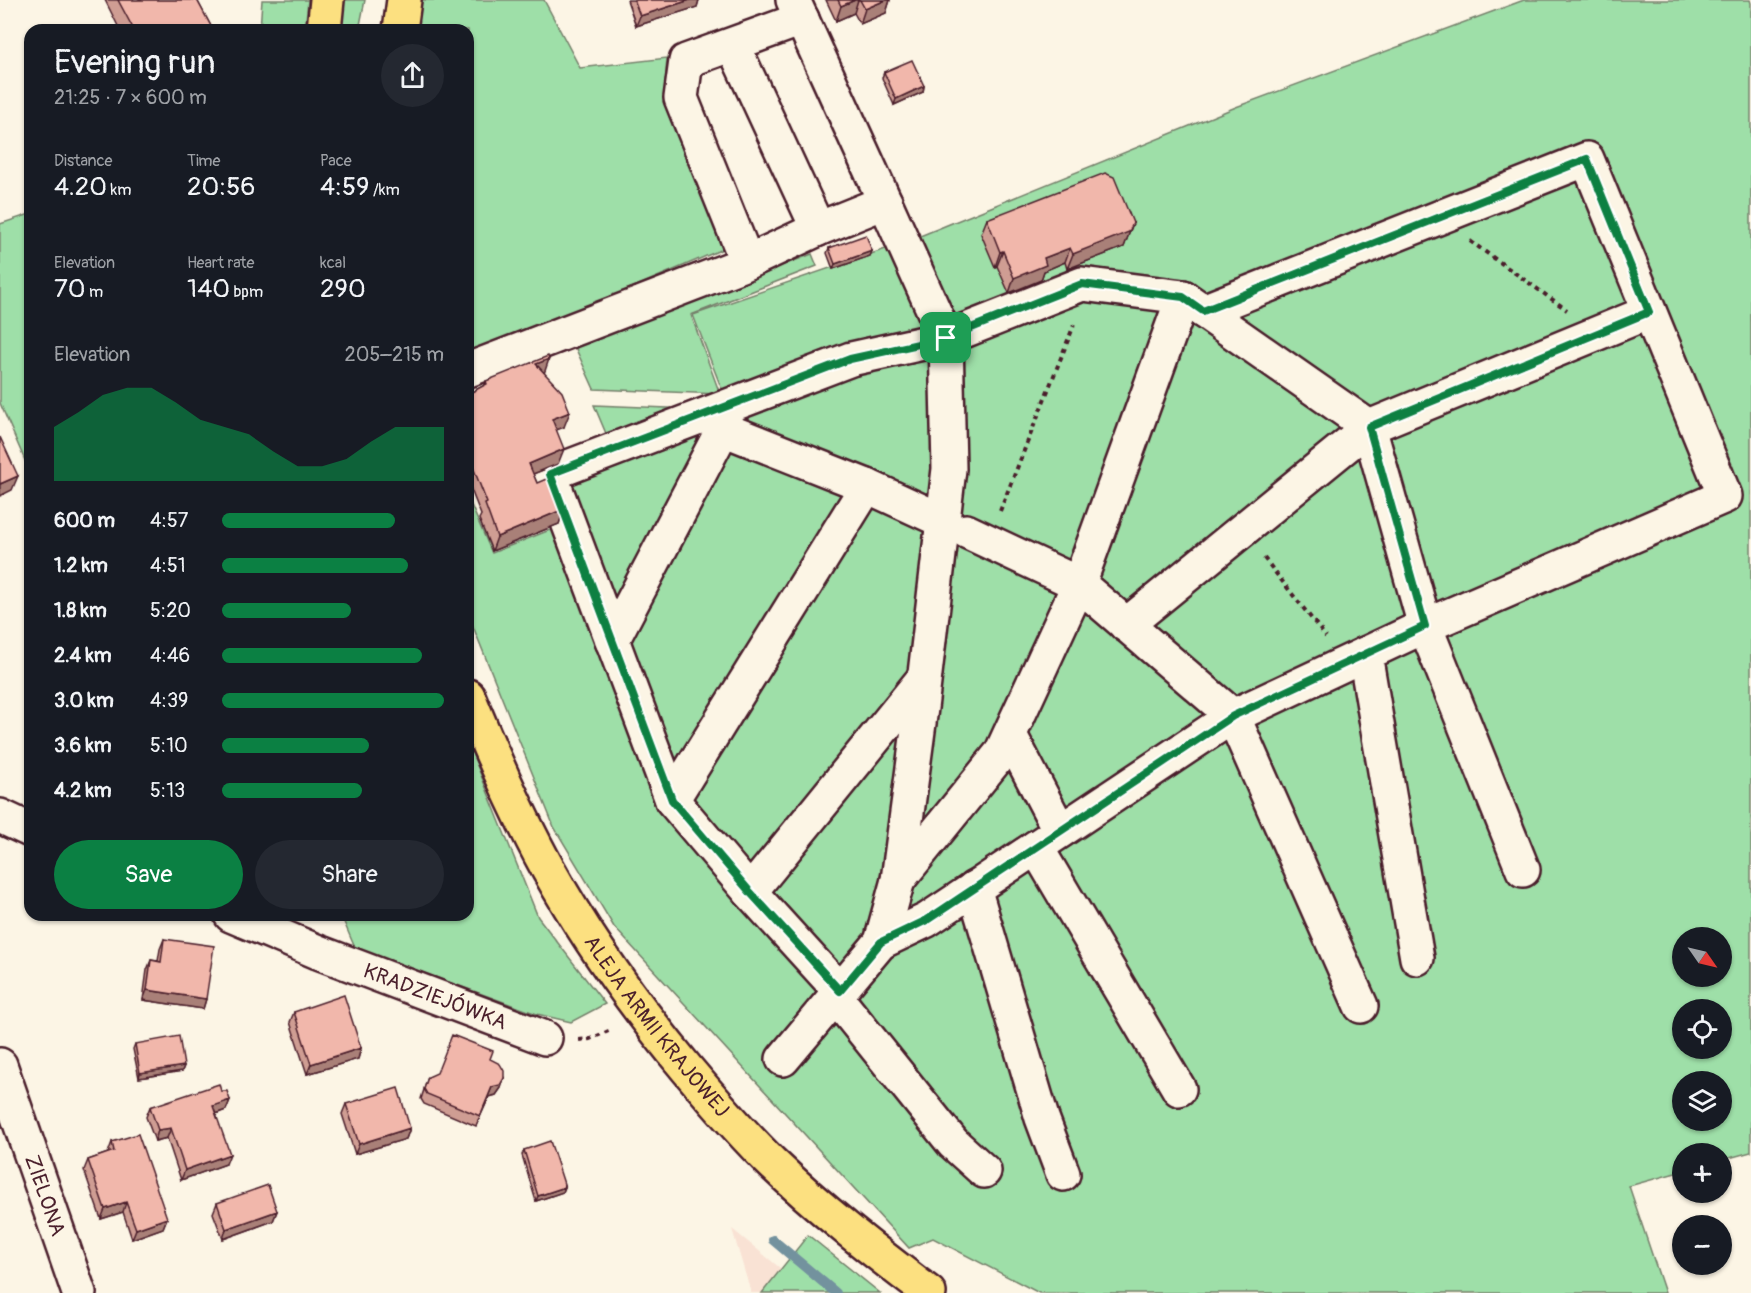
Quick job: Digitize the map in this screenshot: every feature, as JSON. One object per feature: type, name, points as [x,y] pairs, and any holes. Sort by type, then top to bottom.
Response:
[{"type":"main road","points":[[325,24],[327,0]]},
{"type":"main road","points":[[401,24],[404,0]]},
{"type":"main road","name":"ALEJA ARMII KRAJOWEJ","points":[[474,710],[502,778],[547,868],[598,953],[643,1015],[719,1107],[772,1163],[833,1218],[929,1293]]},
{"type":"street","points":[[747,262],[681,98],[686,61],[733,45],[797,10],[946,338],[949,469],[966,532],[924,678],[898,880],[881,942]]},
{"type":"street","points":[[733,45],[818,229]]},
{"type":"street","points":[[783,1059],[881,942],[927,920],[1233,716],[1425,626],[1725,496],[1587,159],[1437,218],[1193,304],[1079,584],[1001,753],[898,880]]},
{"type":"street","points":[[474,367],[747,262],[818,229],[885,202]]},
{"type":"street","points":[[984,1171],[953,1143],[837,993],[672,800],[550,474],[720,420],[850,359],[946,338],[1082,284],[1193,304],[1369,427],[1425,626],[1523,870]]},
{"type":"street","points":[[1126,625],[1369,427],[1649,312]]},
{"type":"street","points":[[720,420],[1079,584],[1233,716],[1361,1006]]},
{"type":"street","points":[[612,641],[720,420]]},
{"type":"street","points":[[672,800],[867,486]]},
{"type":"street","points":[[1356,659],[1417,957]]},
{"type":"street","points":[[750,892],[924,678]]},
{"type":"street","points":[[1010,735],[1048,839],[1179,1089]]},
{"type":"street","points":[[0,816],[24,827]]},
{"type":"street","points":[[974,888],[1040,1111],[1063,1174]]},
{"type":"street","name":"KRADZIEJÓWKA","points":[[245,921],[318,952],[546,1038]]},
{"type":"street","name":"ZIELONA","points":[[0,1065],[79,1293]]},
{"type":"path","points":[[1437,218],[1599,333]]},
{"type":"path","points":[[966,532],[1090,285]]},
{"type":"path","points":[[1242,530],[1356,659]]},
{"type":"path","points":[[546,1038],[568,1041],[590,1039],[643,1015]]},
{"type":"shaded area","points":[[732,1229],[811,1293],[751,1293]]},
{"type":"green space","points":[[262,0],[308,0],[306,24],[260,24]]},
{"type":"green space","points":[[340,0],[365,0],[360,24],[338,24]]},
{"type":"green space","points":[[422,0],[544,0],[580,68],[667,58],[664,97],[732,245],[474,355],[474,24],[416,24]]},
{"type":"green space","points":[[1524,0],[1750,0],[1751,1152],[1732,1157],[1732,1143],[1672,1143],[1672,1174],[1629,1186],[1665,1293],[1039,1293],[933,1238],[909,1248],[614,927],[554,827],[474,629],[474,512],[492,553],[575,520],[565,493],[573,480],[724,395],[693,315],[903,243],[1236,107]]},
{"type":"green space","points":[[24,216],[24,458],[0,403],[0,224]]},
{"type":"green space","points":[[812,254],[817,266],[691,315],[720,394],[594,389],[576,349],[580,343]]},
{"type":"green space","points":[[594,405],[693,409],[610,443]]},
{"type":"green space","points":[[474,758],[538,917],[605,1004],[571,1022],[537,1014],[355,948],[344,921],[474,921]]},
{"type":"green space","points":[[808,1235],[880,1293],[762,1293]]},
{"type":"building","points":[[118,0],[197,0],[210,24],[131,24]]},
{"type":"building","points":[[634,0],[690,0],[640,16]]},
{"type":"building","points":[[838,0],[855,0],[841,6]]},
{"type":"building","points":[[860,0],[886,0],[865,9]]},
{"type":"building","points":[[912,60],[924,86],[896,99],[884,72]]},
{"type":"building","points":[[1105,173],[1114,177],[1133,223],[1129,232],[1073,254],[1070,248],[1044,258],[1046,265],[1014,278],[1003,251],[1000,252],[987,219]]},
{"type":"building","points":[[866,235],[872,251],[835,264],[829,248]]},
{"type":"building","points":[[548,356],[549,359],[536,364],[562,392],[570,412],[552,419],[564,449],[529,464],[537,483],[551,477],[564,509],[497,537],[474,469],[474,391],[487,384],[486,381]]},
{"type":"building","points":[[0,437],[18,476],[0,484]]},
{"type":"building","points":[[164,939],[214,946],[206,999],[147,990],[151,960],[161,962]]},
{"type":"building","points":[[344,995],[361,1048],[311,1064],[294,1012]]},
{"type":"building","points":[[452,1035],[493,1051],[490,1059],[500,1064],[504,1071],[504,1078],[500,1085],[492,1087],[480,1116],[427,1094],[424,1089],[428,1077],[437,1073]]},
{"type":"building","points":[[179,1036],[184,1066],[140,1073],[135,1044]]},
{"type":"building","points":[[219,1084],[221,1091],[227,1091],[230,1100],[213,1106],[230,1154],[185,1170],[171,1128],[158,1130],[150,1107]]},
{"type":"building","points":[[398,1088],[410,1128],[359,1144],[346,1104]]},
{"type":"building","points":[[138,1134],[167,1218],[136,1229],[126,1202],[105,1209],[88,1160],[114,1151],[112,1142]]},
{"type":"building","points":[[550,1141],[565,1187],[538,1196],[524,1150]]},
{"type":"building","points":[[268,1185],[277,1211],[226,1229],[217,1203]]},
{"type":"waterway","points":[[773,1240],[836,1293]]},
{"type":"route","points":[[1587,159],[1649,312],[1369,427],[1425,626],[1233,716],[927,920],[881,942],[840,991],[750,892],[672,800],[550,474],[850,359],[946,338],[1082,284],[1183,297],[1203,311],[1587,159]]}]
